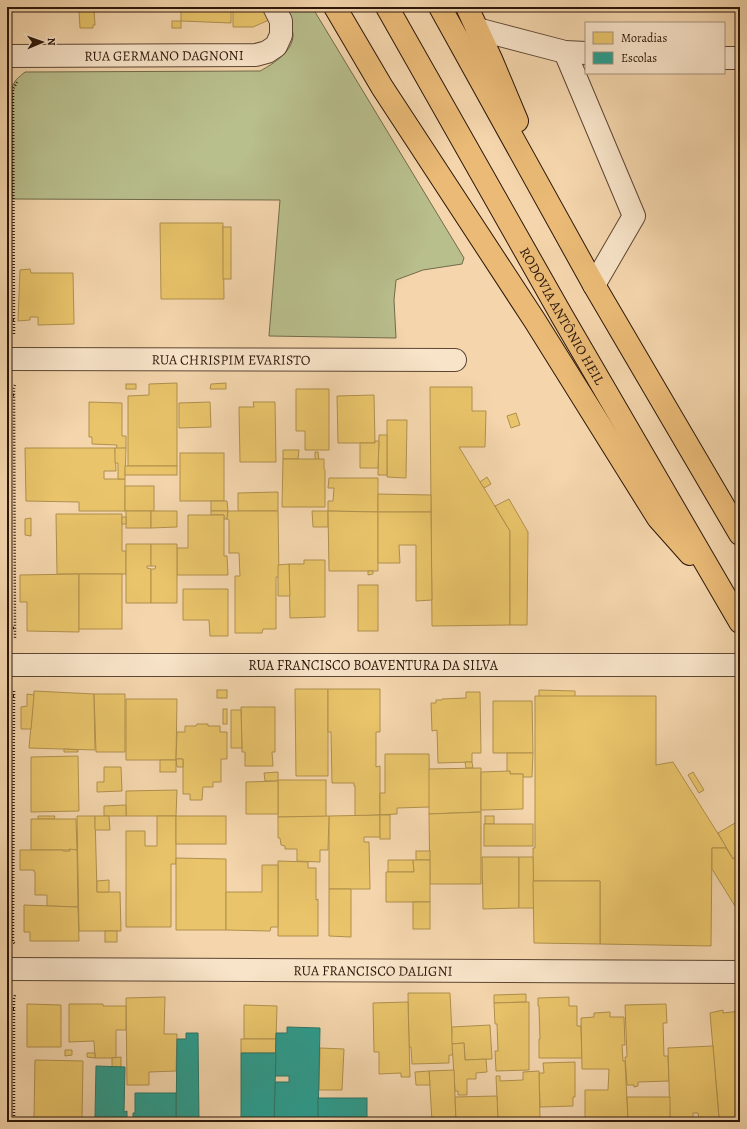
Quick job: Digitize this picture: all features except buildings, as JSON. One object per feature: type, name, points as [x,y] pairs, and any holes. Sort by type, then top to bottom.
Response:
[{"type":"main road","points":[[335,7],[382,87],[535,322],[658,518],[725,595]]},
{"type":"main road","name":"RODOVIA ANTÔNIO HEIL","points":[[386,7],[558,310],[740,622]]},
{"type":"main road","points":[[440,7],[594,285],[740,534]]},
{"type":"main road","points":[[467,7],[563,229]]},
{"type":"street","name":"RUA GERMANO DAGNONI","points":[[7,56],[256,55],[267,52],[276,46],[281,35],[281,21],[274,7]]},
{"type":"street","points":[[477,29],[565,52],[585,53]]},
{"type":"street","points":[[565,52],[634,216],[594,285]]},
{"type":"street","points":[[725,58],[740,58]]},
{"type":"street","name":"RUA CHRISPIM EVARISTO","points":[[7,359],[455,360]]},
{"type":"street","name":"RUA FRANCISCO BOAVENTURA DA SILVA","points":[[7,665],[740,665]]},
{"type":"street","name":"RUA FRANCISCO DALIGNI","points":[[7,968],[740,972]]},
{"type":"path","points":[[14,336],[13,89],[19,79]]},
{"type":"path","points":[[7,89],[12,89]]},
{"type":"path","points":[[7,320],[14,320]]},
{"type":"path","points":[[19,380],[15,384],[14,395],[15,638],[20,644]]},
{"type":"path","points":[[7,395],[14,395]]},
{"type":"path","points":[[7,628],[15,628]]},
{"type":"path","points":[[14,690],[13,942],[17,947]]},
{"type":"path","points":[[7,696],[14,696]]},
{"type":"path","points":[[7,929],[13,929]]},
{"type":"path","points":[[14,1122],[14,999],[17,991]]},
{"type":"path","points":[[7,1009],[14,1009]]},
{"type":"green space","points":[[282,7],[312,7],[464,258],[462,264],[423,270],[396,280],[394,300],[396,338],[269,336],[280,200],[12,199],[12,89],[15,81],[25,72],[260,71],[271,65],[282,56],[290,46],[293,34]]}]
